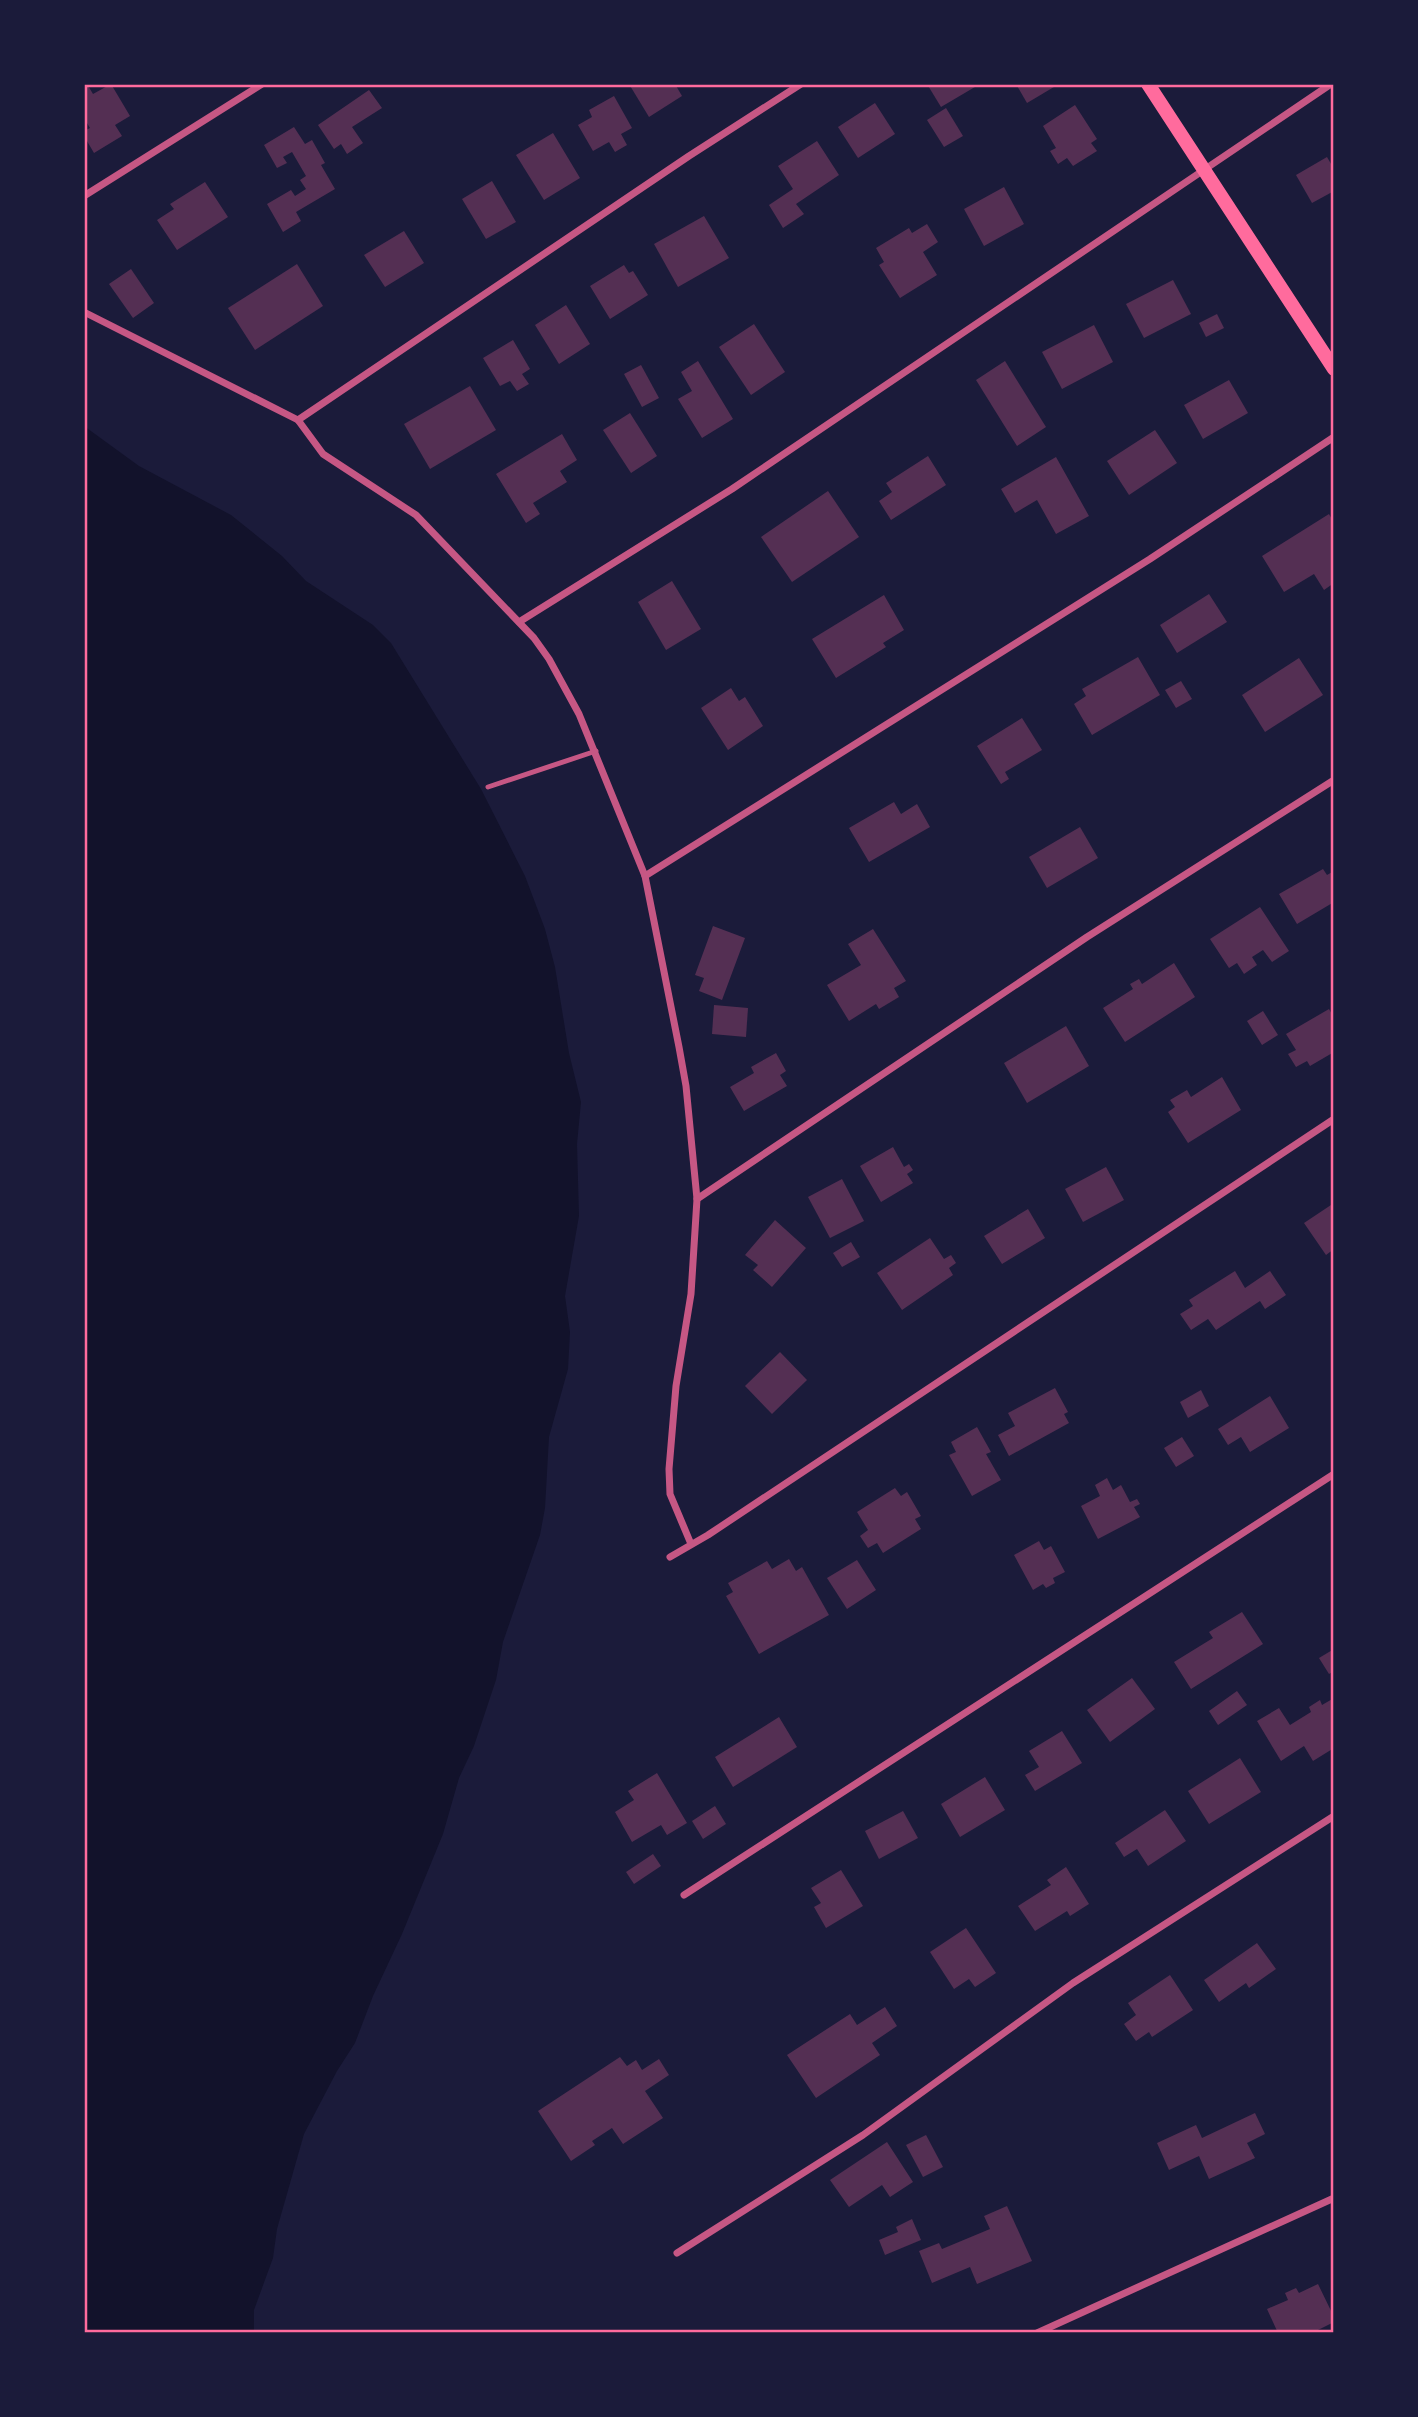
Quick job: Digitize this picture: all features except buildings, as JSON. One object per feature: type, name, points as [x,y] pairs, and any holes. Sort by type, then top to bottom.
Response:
[{"type":"main road","points":[[1148,84],[1334,369]]},
{"type":"street","points":[[84,196],[262,84]]},
{"type":"street","points":[[298,420],[801,84]]},
{"type":"street","points":[[519,622],[732,489],[1331,84]]},
{"type":"street","points":[[84,312],[298,420],[323,454],[416,515],[519,622],[549,659],[579,714],[645,876],[686,1086],[697,1199],[691,1294],[676,1385],[669,1469],[670,1494],[691,1544]]},
{"type":"street","points":[[645,876],[1139,566],[1334,437]]},
{"type":"street","points":[[697,1199],[1087,937],[1334,780]]},
{"type":"street","points":[[670,1557],[1334,1119]]},
{"type":"street","points":[[684,1895],[1334,1474]]},
{"type":"street","points":[[677,2253],[863,2135],[1073,1983],[1334,1816]]},
{"type":"street","points":[[1037,2333],[1334,2198]]},
{"type":"lane","points":[[488,787],[596,751]]},
{"type":"shaded area","points":[[84,426],[139,466],[231,515],[282,556],[306,581],[373,625],[391,643],[481,789],[525,876],[545,929],[555,967],[569,1053],[581,1102],[577,1144],[579,1216],[565,1296],[570,1332],[568,1369],[549,1437],[545,1508],[540,1535],[503,1642],[496,1680],[474,1746],[459,1778],[443,1834],[355,2043],[304,2134],[277,2229],[273,2258],[254,2310],[254,2333],[84,2333]]}]
